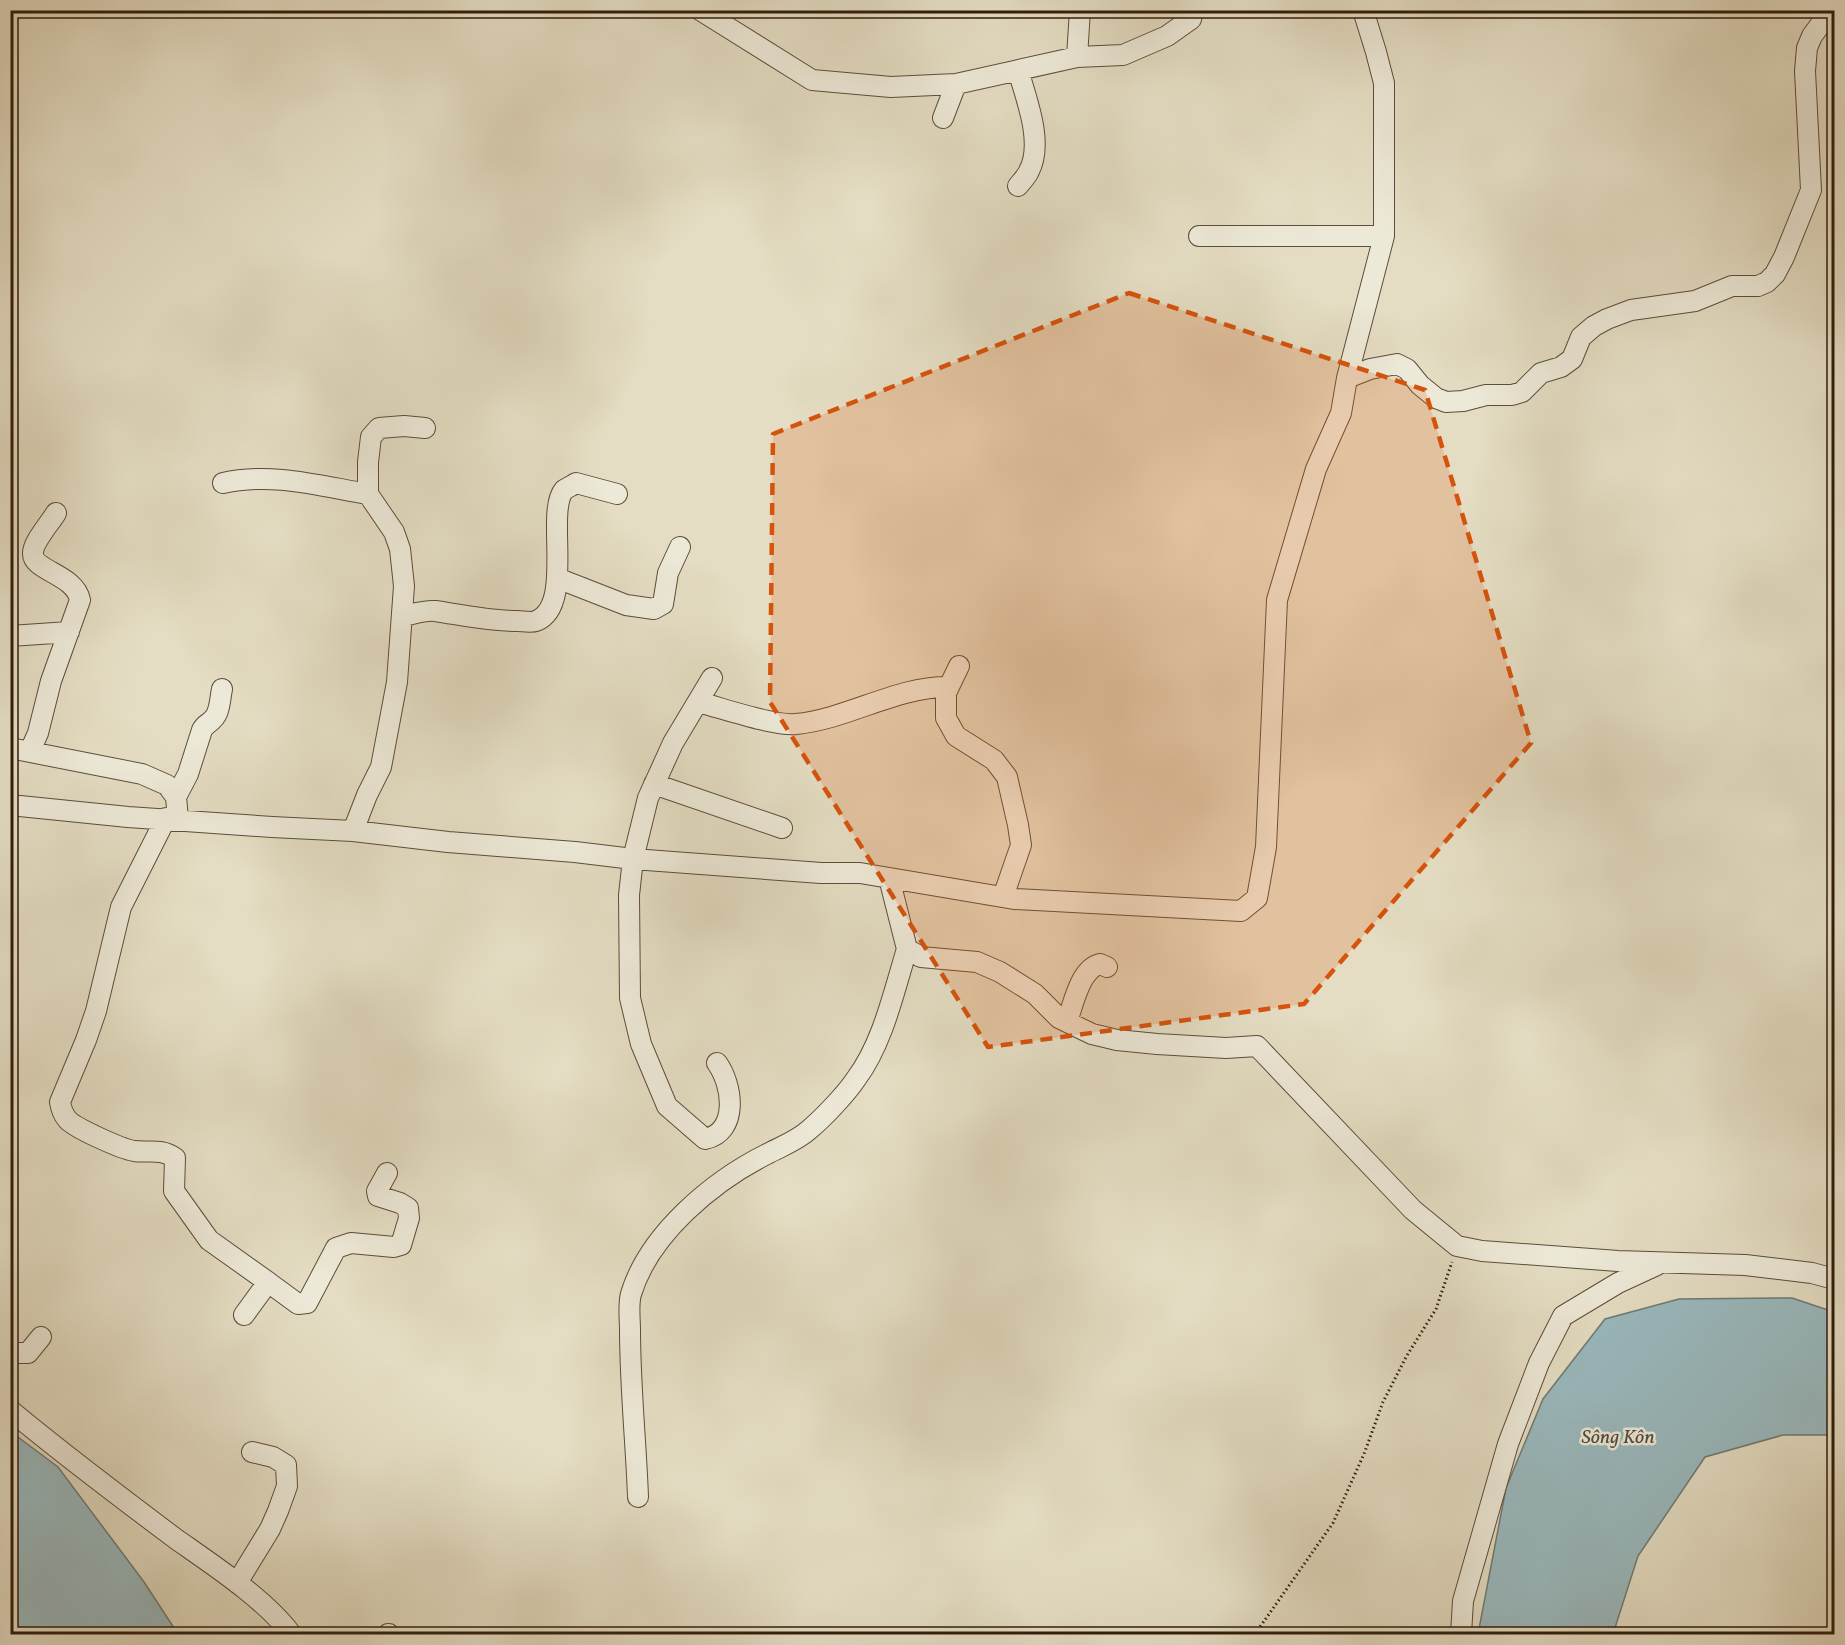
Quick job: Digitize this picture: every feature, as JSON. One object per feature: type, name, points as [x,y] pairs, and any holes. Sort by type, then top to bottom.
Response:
[{"type":"street","points":[[700,10],[812,80],[891,87],[956,84],[1077,57],[1122,55],[1147,46],[1182,26],[1191,19],[1193,10]]},
{"type":"street","points":[[1077,57],[1080,10]]},
{"type":"street","points":[[10,805],[128,817],[354,831],[633,859],[822,873],[860,873],[1003,897],[1240,911],[1257,898],[1266,847],[1276,600],[1316,469],[1341,413],[1347,378],[1384,236],[1384,83],[1363,10]]},
{"type":"street","points":[[1347,378],[1370,369],[1396,364],[1407,369],[1420,385],[1436,398],[1446,402],[1463,401],[1486,395],[1512,395],[1522,392],[1541,373],[1561,367],[1572,359],[1581,337],[1594,326],[1607,320],[1630,310],[1695,301],[1732,286],[1758,286],[1767,282],[1775,274],[1784,257],[1811,190],[1805,71],[1807,48],[1812,36],[1831,10]]},
{"type":"street","points":[[1018,70],[1034,127],[1035,142],[1030,170],[1018,186]]},
{"type":"street","points":[[942,118],[956,84]]},
{"type":"street","points":[[1199,236],[1384,236]]},
{"type":"street","points":[[354,831],[367,795],[381,768],[397,682],[403,616],[404,586],[400,549],[394,532],[369,494],[368,462],[371,437],[379,428],[404,426],[425,428]]},
{"type":"street","points":[[223,483],[259,478],[369,494]]},
{"type":"street","points":[[403,616],[432,611],[497,621],[535,621],[548,612],[557,578],[558,519],[564,490],[576,483],[617,494]]},
{"type":"street","points":[[30,751],[38,733],[51,681],[80,600],[79,594],[68,580],[41,566],[32,555],[35,546],[56,513]]},
{"type":"street","points":[[557,578],[626,605],[654,609],[663,604],[668,573],[680,548]]},
{"type":"street","points":[[10,636],[69,632]]},
{"type":"street","points":[[959,666],[946,693],[946,718],[956,736],[994,760],[1007,777],[1021,845],[1003,897]]},
{"type":"street","points":[[712,678],[673,743],[648,798],[633,859],[630,895],[630,998],[640,1044],[667,1106],[705,1139],[715,1137],[730,1114],[731,1107],[724,1073],[717,1063]]},
{"type":"street","points":[[698,702],[795,724],[851,711],[918,689],[949,687]]},
{"type":"street","points":[[222,689],[217,714],[204,725],[188,774],[176,797],[172,819],[121,907],[96,1011],[60,1102],[61,1110],[68,1121],[92,1135],[134,1151],[168,1152],[175,1158],[174,1191],[209,1240],[297,1304],[307,1303],[336,1248],[351,1243],[394,1247],[401,1245],[409,1218],[408,1208],[378,1196],[377,1191],[387,1173]]},
{"type":"street","points":[[10,748],[142,774],[167,785],[176,797]]},
{"type":"street","points":[[654,784],[782,828]]},
{"type":"street","points":[[638,1497],[636,1426],[630,1359],[630,1295],[642,1268],[670,1226],[711,1189],[767,1154],[789,1145],[810,1129],[856,1079],[886,1019],[907,949],[889,878]]},
{"type":"street","points":[[907,949],[921,957],[977,962],[985,965],[1035,994],[1059,1018],[1092,1034],[1117,1040],[1226,1048],[1257,1046],[1413,1210],[1457,1246],[1482,1251],[1661,1263],[1745,1265],[1812,1273],[1834,1279]]},
{"type":"street","points":[[1067,1021],[1092,966],[1101,964],[1107,967]]},
{"type":"street","points":[[1461,1635],[1463,1601],[1508,1444],[1539,1363],[1563,1316],[1618,1283],[1661,1263]]},
{"type":"street","points":[[244,1315],[268,1282]]},
{"type":"street","points":[[10,1353],[28,1353],[41,1337]]},
{"type":"street","points":[[10,1410],[74,1464],[237,1583],[284,1624],[291,1635]]},
{"type":"street","points":[[237,1583],[270,1529],[287,1486],[286,1465],[273,1457],[252,1452]]},
{"type":"path","points":[[1255,1635],[1334,1523],[1364,1454],[1383,1402],[1406,1357],[1436,1309],[1457,1246]]},
{"type":"highlighted area","points":[[1129,293],[1425,390],[1531,743],[1304,1004],[988,1047],[770,702],[773,434]]},
{"type":"water","name":"Sông Kôn","points":[[1792,1298],[1834,1312],[1834,1435],[1783,1435],[1705,1457],[1638,1556],[1613,1634],[1478,1634],[1506,1488],[1543,1399],[1605,1319],[1679,1299]]},
{"type":"water","points":[[10,1431],[58,1467],[144,1582],[178,1634],[11,1634]]}]
